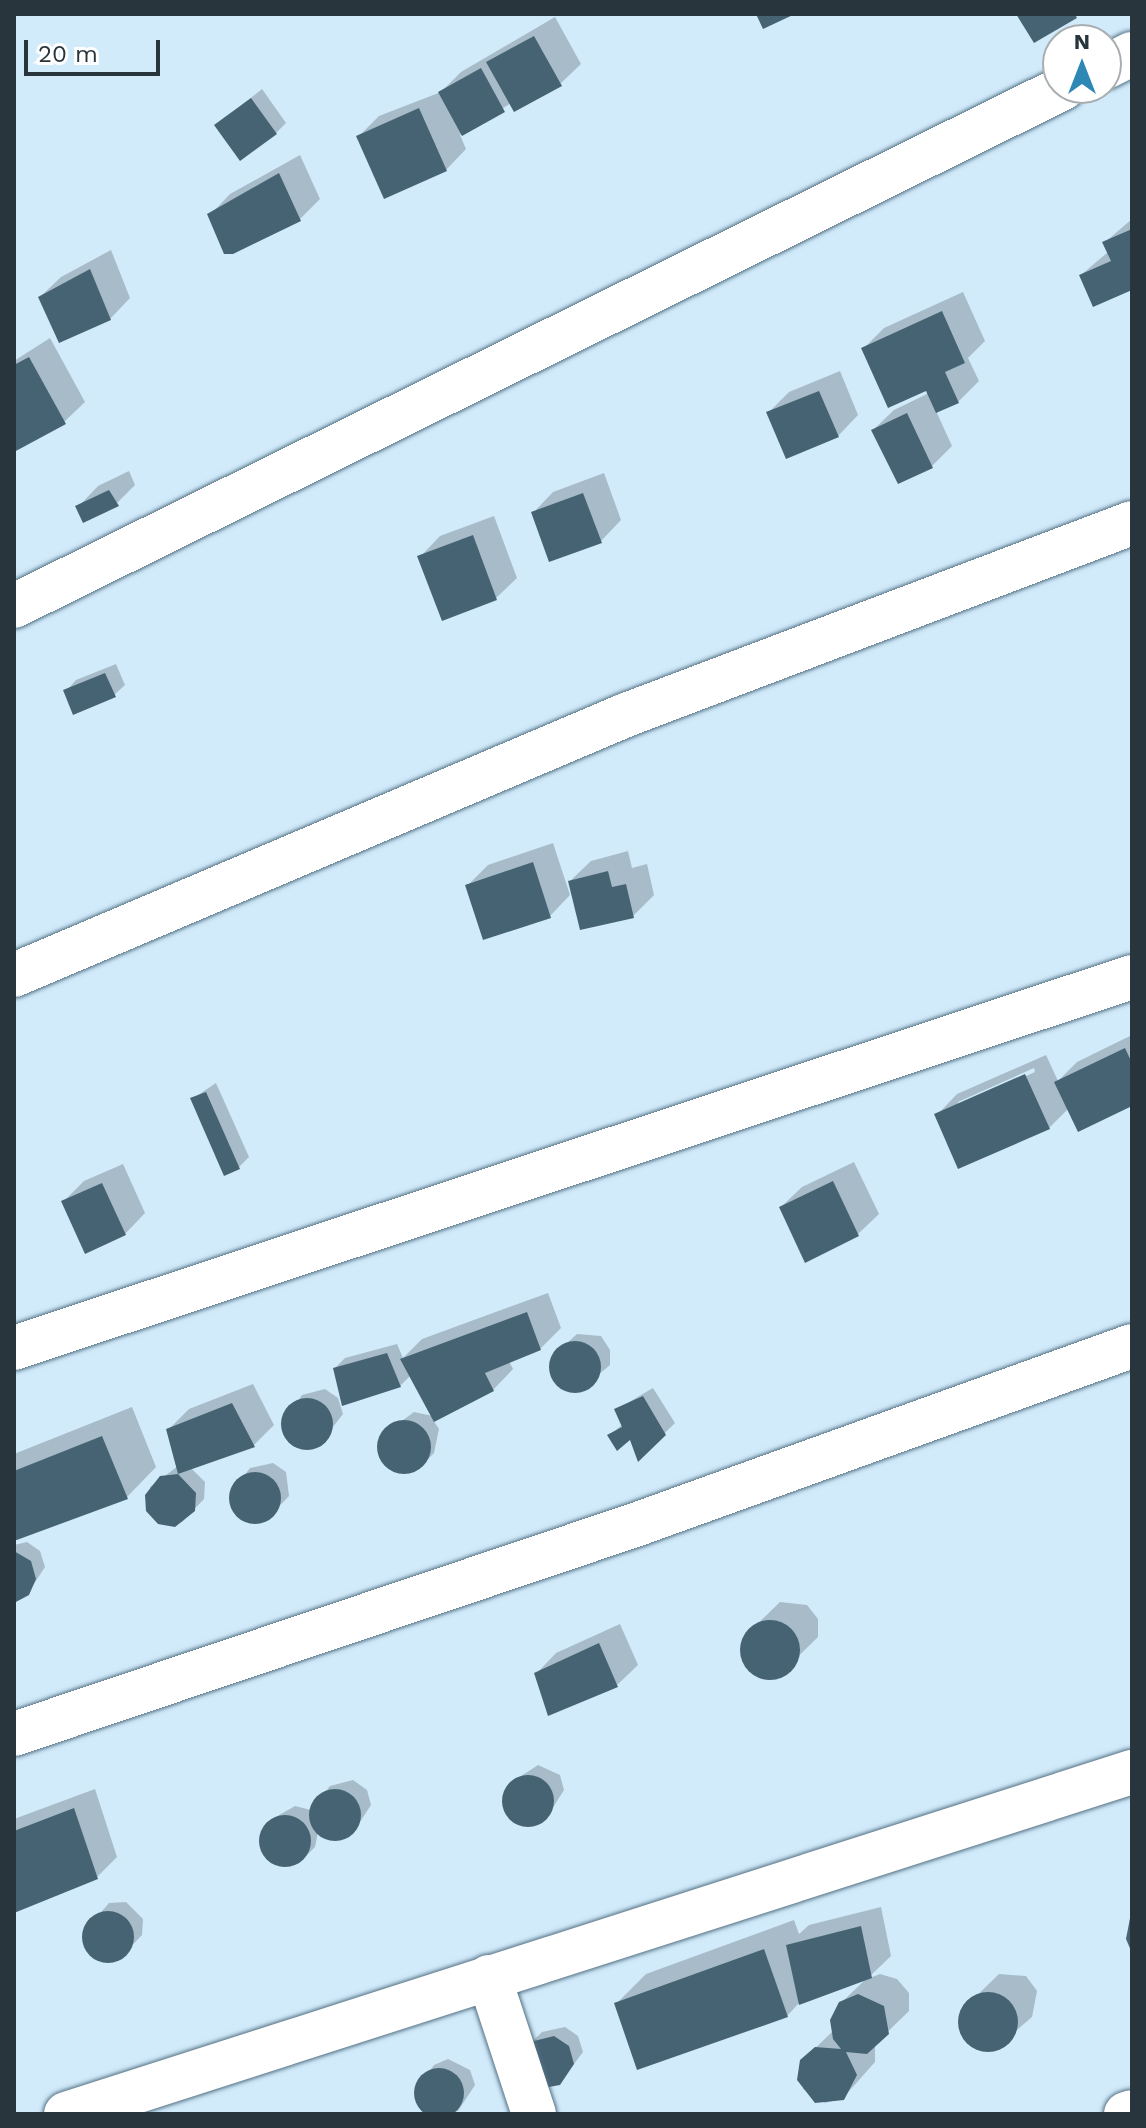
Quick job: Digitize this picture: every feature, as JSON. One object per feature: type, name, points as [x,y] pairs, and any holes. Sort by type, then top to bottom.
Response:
[{"type":"street","points":[[14,606],[1042,98]]},
{"type":"street","points":[[14,975],[626,715],[1132,523]]},
{"type":"street","points":[[14,1348],[1132,977]]},
{"type":"street","points":[[14,1734],[635,1525],[1132,1346]]},
{"type":"street","points":[[66,2114],[1132,1772]]},
{"type":"street","points":[[489,1977],[534,2114]]},
{"type":"street","points":[[1126,2114],[1132,2112]]},
{"type":"building","points":[[756,14],[795,14],[763,29]]},
{"type":"building","points":[[1016,14],[1075,14],[1077,18],[1067,24],[1042,24],[1042,38],[1034,43]]},
{"type":"building","points":[[534,36],[562,86],[514,112],[486,62]]},
{"type":"building","points":[[481,68],[505,112],[462,136],[438,92]]},
{"type":"building","points":[[251,98],[277,134],[240,161],[214,125]]},
{"type":"building","points":[[419,108],[447,171],[384,199],[356,136]]},
{"type":"building","points":[[279,173],[301,221],[233,254],[224,254],[207,214]]},
{"type":"building","points":[[1132,229],[1132,290],[1093,307],[1079,275],[1111,261],[1102,242]]},
{"type":"building","points":[[90,269],[111,320],[59,343],[38,297]]},
{"type":"building","points":[[942,311],[965,363],[945,372],[959,403],[936,413],[926,391],[888,408],[861,348]]},
{"type":"building","points":[[29,357],[66,424],[14,452],[14,365]]},
{"type":"building","points":[[819,391],[839,437],[786,459],[766,412]]},
{"type":"building","points":[[907,413],[933,468],[898,484],[871,430]]},
{"type":"building","points":[[109,490],[119,506],[83,523],[75,506]]},
{"type":"building","points":[[583,493],[602,543],[549,562],[531,512]]},
{"type":"building","points":[[473,535],[497,600],[442,621],[417,556]]},
{"type":"building","points":[[105,673],[116,697],[73,715],[63,690]]},
{"type":"building","points":[[533,862],[551,918],[483,940],[465,885]]},
{"type":"building","points":[[608,871],[612,887],[626,884],[634,918],[580,930],[568,881]]},
{"type":"building","points":[[1125,1048],[1132,1063],[1132,1106],[1078,1132],[1054,1082]]},
{"type":"building","points":[[1025,1074],[1050,1129],[958,1169],[934,1114]]},
{"type":"building","points":[[206,1092],[240,1169],[224,1176],[190,1098]]},
{"type":"building","points":[[833,1181],[859,1236],[805,1263],[779,1207]]},
{"type":"building","points":[[102,1183],[126,1235],[85,1254],[61,1201]]},
{"type":"building","points":[[527,1312],[541,1350],[485,1373],[494,1391],[434,1422],[400,1359]]},
{"type":"building","points":[[575,1341],[594,1348],[601,1367],[594,1386],[575,1393],[556,1386],[549,1367],[556,1348]]},
{"type":"building","points":[[387,1353],[401,1387],[342,1406],[333,1368]]},
{"type":"building","points":[[643,1396],[666,1435],[638,1462],[630,1440],[617,1451],[607,1435],[622,1427],[614,1409]]},
{"type":"building","points":[[307,1398],[326,1405],[333,1424],[326,1443],[307,1450],[288,1443],[281,1424],[288,1405]]},
{"type":"building","points":[[232,1403],[255,1447],[178,1474],[166,1429]]},
{"type":"building","points":[[404,1420],[423,1428],[431,1447],[423,1466],[404,1474],[385,1466],[377,1447],[385,1428]]},
{"type":"building","points":[[102,1436],[128,1499],[14,1541],[14,1471]]},
{"type":"building","points":[[255,1472],[274,1479],[281,1498],[274,1517],[255,1524],[236,1517],[229,1498],[236,1479]]},
{"type":"building","points":[[178,1474],[196,1493],[195,1511],[175,1527],[158,1524],[146,1511],[145,1495],[160,1476]]},
{"type":"building","points":[[14,1551],[31,1561],[36,1579],[29,1595],[14,1603]]},
{"type":"building","points":[[770,1620],[782,1622],[791,1629],[798,1638],[798,1662],[791,1671],[782,1678],[770,1680],[758,1678],[749,1671],[742,1662],[740,1650],[742,1638],[749,1629],[758,1622]]},
{"type":"building","points":[[599,1643],[618,1687],[548,1716],[534,1673]]},
{"type":"building","points":[[528,1775],[547,1782],[554,1801],[547,1820],[528,1827],[509,1820],[502,1801],[509,1782]]},
{"type":"building","points":[[335,1789],[354,1796],[361,1815],[354,1834],[335,1841],[316,1834],[309,1815],[316,1796]]},
{"type":"building","points":[[74,1808],[98,1879],[14,1913],[14,1831]]},
{"type":"building","points":[[285,1815],[304,1822],[311,1841],[304,1860],[285,1867],[266,1860],[259,1841],[266,1822]]},
{"type":"building","points":[[108,1911],[126,1919],[134,1937],[126,1955],[108,1963],[90,1955],[82,1937],[90,1919]]},
{"type":"building","points":[[1132,1913],[1132,1953],[1126,1939]]},
{"type":"building","points":[[861,1926],[872,1978],[799,2005],[786,1945]]},
{"type":"building","points":[[764,1949],[788,2017],[637,2070],[614,2003]]},
{"type":"building","points":[[988,1992],[1000,1994],[1009,2001],[1016,2010],[1016,2034],[1009,2043],[1000,2050],[988,2052],[976,2050],[967,2043],[960,2034],[958,2022],[960,2010],[967,2001],[976,1994]]},
{"type":"building","points":[[858,1994],[884,2006],[889,2034],[867,2054],[846,2052],[857,2075],[844,2100],[815,2103],[797,2080],[800,2060],[815,2047],[841,2049],[833,2039],[830,2020],[839,2002]]},
{"type":"building","points":[[554,2036],[569,2046],[574,2064],[560,2085],[543,2088],[530,2042]]},
{"type":"building","points":[[439,2068],[457,2075],[464,2093],[457,2111],[439,2118],[421,2111],[414,2093],[421,2075]]}]
